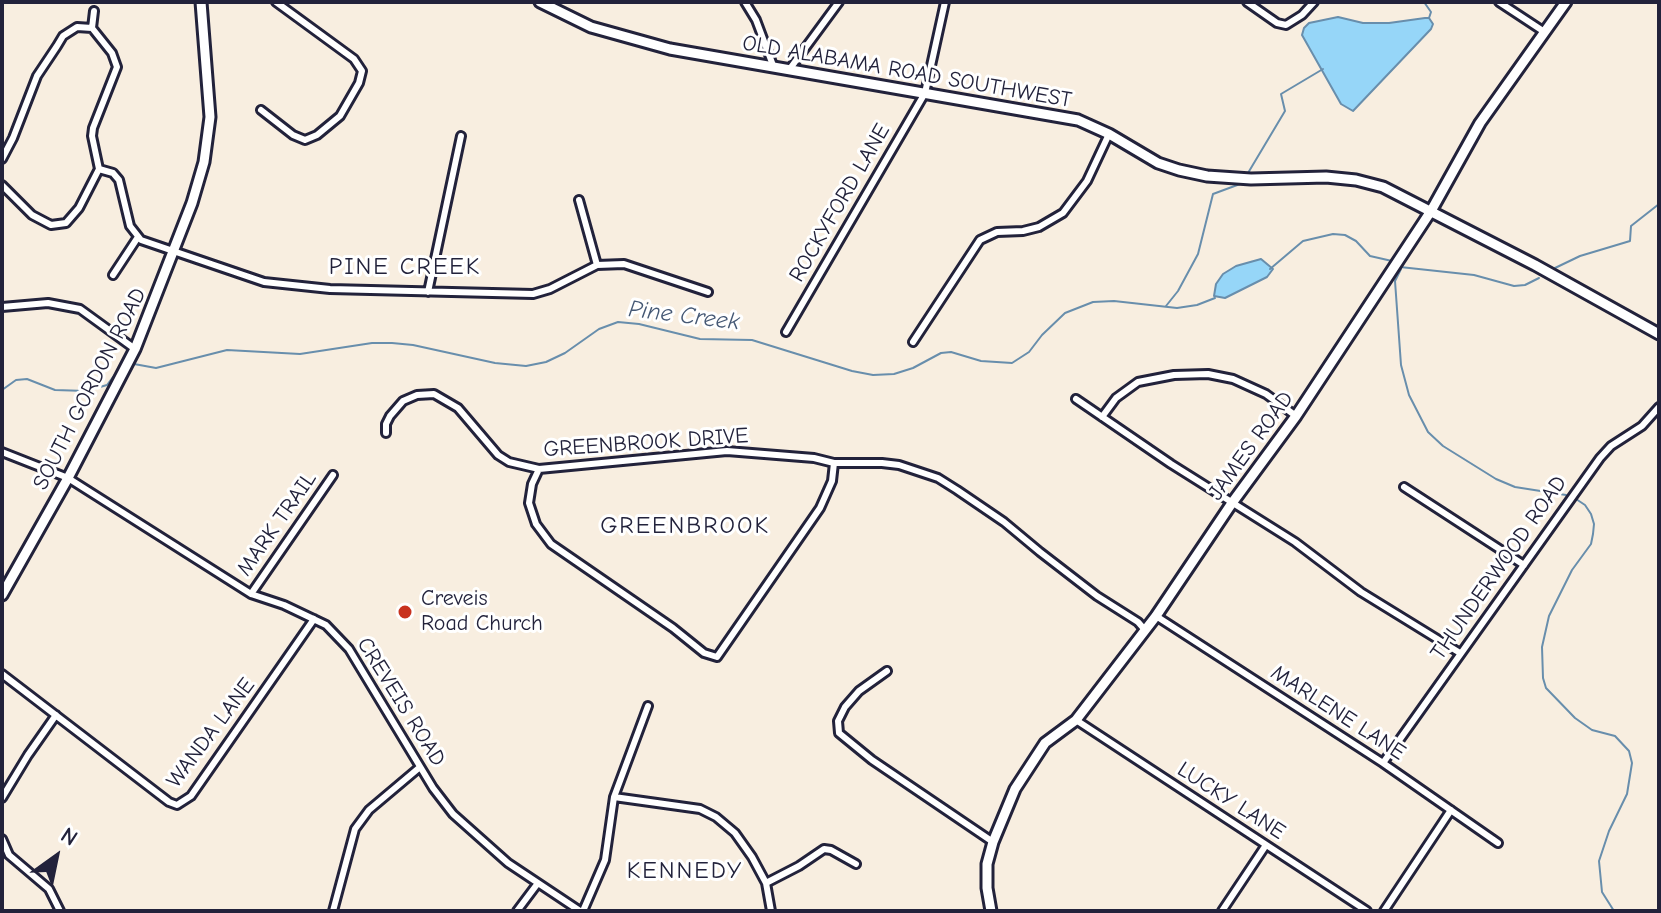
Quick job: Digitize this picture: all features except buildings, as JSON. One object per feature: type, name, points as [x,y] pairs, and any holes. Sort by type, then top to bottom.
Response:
[{"type":"street","name":"SOUTH GORDON ROAD","points":[[2,595],[68,478],[135,349],[175,252],[204,162],[209,131],[210,102],[201,2]]},
{"type":"street","points":[[261,110],[293,135],[305,140],[317,135],[340,116],[359,83],[362,71],[354,59],[276,2]]},
{"type":"street","name":"OLD ALABAMA ROAD SOUTHWEST","points":[[540,2],[591,27],[670,49],[1078,120],[1109,134],[1139,153],[1179,170],[1207,176],[1251,179],[1326,177],[1383,187],[1659,333]]},
{"type":"street","points":[[745,2],[756,20],[774,68]]},
{"type":"street","points":[[789,71],[839,2]]},
{"type":"street","name":"ROCKYFORD LANE","points":[[786,332],[925,93],[945,2]]},
{"type":"street","points":[[1247,2],[1277,23],[1286,25],[1302,15],[1314,2]]},
{"type":"street","points":[[1499,2],[1543,31]]},
{"type":"street","name":"JAMES ROAD","points":[[991,911],[987,877],[993,842],[1015,789],[1039,752],[1055,734],[1076,720],[1156,616],[1232,503],[1296,416],[1431,211],[1480,123],[1566,2]]},
{"type":"street","points":[[2,185],[41,222],[58,225],[73,217],[99,169],[93,128],[117,67],[112,53],[92,28],[94,11]]},
{"type":"street","points":[[2,159],[37,76],[63,36],[77,27],[92,28]]},
{"type":"street","points":[[913,342],[980,240],[997,232],[1039,227],[1063,213],[1087,181],[1109,134]]},
{"type":"street","points":[[428,292],[461,136]]},
{"type":"street","points":[[99,169],[113,173],[119,180],[129,221],[138,237],[145,242],[264,282],[330,289],[533,294],[550,289],[597,265],[624,264],[708,292]]},
{"type":"street","points":[[579,200],[597,265]]},
{"type":"street","points":[[113,275],[138,237]]},
{"type":"street","points":[[2,307],[48,303],[80,309],[135,349]]},
{"type":"street","points":[[1102,417],[1131,385],[1157,377],[1186,374],[1233,379],[1266,394],[1296,416]]},
{"type":"street","name":"GREENBROOK DRIVE","points":[[386,433],[390,416],[403,401],[417,395],[434,394],[458,408],[498,455],[509,462],[539,469],[727,451],[814,458],[834,463],[882,463],[938,478],[1004,522],[1145,630]]},
{"type":"street","points":[[1076,399],[1295,542],[1361,592],[1460,653]]},
{"type":"street","name":"THUNDERWOOD ROAD","points":[[1383,763],[1600,458],[1611,446],[1642,426],[1659,407]]},
{"type":"street","name":"CREVEIS ROAD","points":[[2,452],[68,478],[251,594],[284,605],[336,633],[453,814],[508,863],[581,911]]},
{"type":"street","points":[[539,469],[532,484],[529,503],[536,524],[551,544],[704,653],[717,657],[820,508],[828,493],[834,463]]},
{"type":"street","name":"MARK TRAIL","points":[[251,594],[333,475]]},
{"type":"street","points":[[1404,487],[1524,565]]},
{"type":"street","name":"MARLENE LANE","points":[[1156,616],[1383,763],[1498,843]]},
{"type":"street","name":"WANDA LANE","points":[[2,674],[177,805],[185,802],[314,619]]},
{"type":"street","points":[[887,671],[859,691],[845,707],[837,726],[839,733],[872,760],[993,842]]},
{"type":"street","points":[[581,911],[605,860],[614,797],[648,706]]},
{"type":"street","points":[[2,798],[56,715]]},
{"type":"street","name":"LUCKY LANE","points":[[1076,720],[1367,911]]},
{"type":"street","points":[[333,911],[355,829],[369,810],[420,767]]},
{"type":"street","points":[[614,797],[687,807],[716,817],[735,833],[752,857],[766,883],[771,911]]},
{"type":"street","points":[[1384,911],[1451,810]]},
{"type":"street","points":[[2,839],[9,855],[49,889],[60,911]]},
{"type":"street","points":[[1222,911],[1266,845]]},
{"type":"street","points":[[766,883],[824,849],[856,864]]},
{"type":"street","points":[[517,911],[538,883]]},
{"type":"water","points":[[1338,17],[1363,23],[1429,18],[1433,24],[1353,111],[1341,104],[1302,35],[1309,23]]},
{"type":"water","points":[[1261,259],[1273,269],[1267,277],[1225,298],[1214,296],[1216,284],[1223,274],[1236,266]]},
{"type":"waterway","points":[[1424,2],[1431,12],[1429,18]]},
{"type":"waterway","points":[[1248,173],[1285,111],[1281,94],[1323,69]]},
{"type":"waterway","points":[[1166,306],[1198,254],[1213,194],[1240,184]]},
{"type":"waterway","points":[[1555,268],[1580,256],[1630,241],[1631,226],[1659,204]]},
{"type":"waterway","points":[[1270,269],[1303,241],[1333,234],[1345,235],[1356,241],[1370,256],[1392,261]]},
{"type":"waterway","points":[[1400,267],[1474,275],[1514,286],[1525,285],[1539,278]]},
{"type":"waterway","points":[[1401,269],[1395,281],[1401,365],[1409,395],[1428,432],[1443,446],[1496,479],[1515,487],[1566,495]]},
{"type":"waterway","name":"Pine Creek","points":[[134,364],[156,368],[227,350],[300,354],[392,343],[526,366],[546,362],[565,353],[599,329],[618,322],[700,339],[752,340],[852,371],[873,375],[894,374],[941,353],[951,352],[981,361],[1012,363],[1029,352],[1065,313],[1093,302],[1114,301],[1177,308],[1215,298]]},
{"type":"waterway","name":"Pine Creek","points":[[2,390],[16,380],[27,379],[55,390],[86,391],[107,385],[122,365]]},
{"type":"waterway","points":[[1576,499],[1591,514],[1593,534],[1591,544],[1572,570],[1549,616],[1542,647],[1543,678],[1546,688],[1575,718],[1592,730],[1615,736],[1629,751],[1632,763],[1627,794],[1599,861],[1602,892],[1614,911]]},
{"type":"place","name":"Creveis Road Church","points":[[405,612]]},
{"type":"district","name":"PINE CREEK","points":[[405,267]]},
{"type":"district","name":"GREENBROOK","points":[[685,526]]},
{"type":"district","name":"KENNEDY","points":[[685,871]]}]
